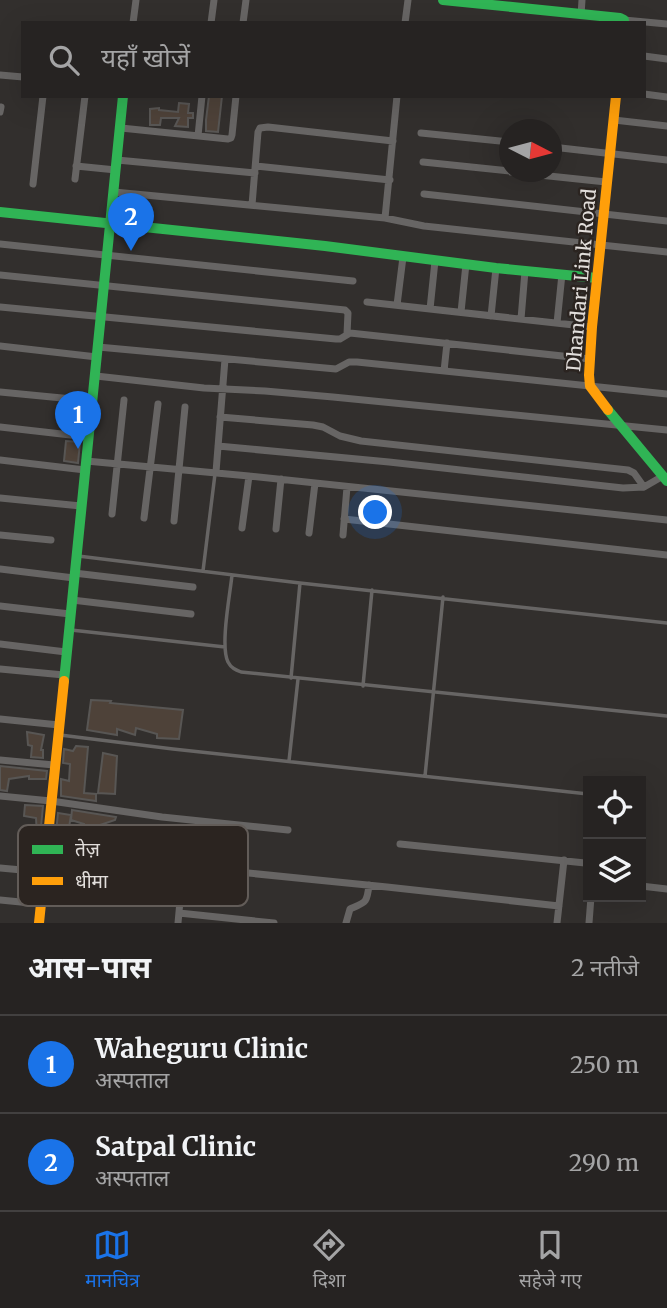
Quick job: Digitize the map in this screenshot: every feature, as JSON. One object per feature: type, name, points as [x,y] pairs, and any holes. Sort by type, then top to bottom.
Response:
[{"type":"street","points":[[133,21],[136,0]]},
{"type":"street","points":[[211,21],[214,0]]},
{"type":"street","points":[[243,21],[246,0]]},
{"type":"street","points":[[405,21],[408,0]]},
{"type":"street","points":[[450,0],[522,4],[552,11],[620,18],[623,21]]},
{"type":"street","points":[[552,11],[553,0]]},
{"type":"street","points":[[581,15],[582,0]]},
{"type":"street","points":[[646,23],[667,24]]},
{"type":"street","points":[[646,56],[667,59]]},
{"type":"street","points":[[0,75],[21,77]]},
{"type":"street","points":[[646,94],[667,97]]},
{"type":"street","points":[[33,184],[43,98]]},
{"type":"street","points":[[75,179],[85,98]]},
{"type":"street","points":[[49,825],[123,98]]},
{"type":"street","points":[[198,136],[202,98]]},
{"type":"street","points":[[121,128],[230,138],[236,98]]},
{"type":"street","points":[[385,218],[397,98]]},
{"type":"street","name":"Dhandari Link Road","points":[[616,98],[592,327],[590,386],[665,478]]},
{"type":"street","points":[[0,113],[1,107]]},
{"type":"street","points":[[614,120],[667,126]]},
{"type":"street","points":[[252,205],[258,132],[264,127],[393,141]]},
{"type":"street","points":[[421,133],[499,141]]},
{"type":"street","points":[[562,148],[667,160]]},
{"type":"street","points":[[423,162],[499,170]]},
{"type":"street","points":[[76,166],[255,169],[390,180]]},
{"type":"street","points":[[562,177],[606,182]]},
{"type":"street","points":[[114,192],[385,218],[424,226],[667,252]]},
{"type":"street","points":[[424,194],[667,221]]},
{"type":"street","points":[[0,212],[337,247],[435,261],[597,278]]},
{"type":"street","points":[[0,244],[353,281]]},
{"type":"street","points":[[397,305],[403,257]]},
{"type":"street","points":[[430,309],[435,261]]},
{"type":"street","points":[[461,312],[466,264]]},
{"type":"street","points":[[491,316],[496,268]]},
{"type":"street","points":[[521,319],[525,271]]},
{"type":"street","points":[[557,323],[562,274]]},
{"type":"street","points":[[0,275],[345,310],[348,313],[347,334]]},
{"type":"street","points":[[367,302],[592,327]]},
{"type":"street","points":[[0,307],[336,339],[347,334],[590,359]]},
{"type":"street","points":[[444,371],[447,343]]},
{"type":"street","points":[[0,346],[225,359],[336,369],[346,363],[356,362],[667,394]]},
{"type":"street","points":[[216,472],[225,359]]},
{"type":"street","points":[[96,376],[667,430]]},
{"type":"street","points":[[0,392],[93,401]]},
{"type":"street","points":[[112,514],[124,400]]},
{"type":"street","points":[[144,518],[158,404]]},
{"type":"street","points":[[174,521],[186,407]]},
{"type":"street","points":[[220,417],[313,425],[340,436],[361,440],[628,470],[634,473],[644,487]]},
{"type":"street","points":[[0,427],[88,437]]},
{"type":"street","points":[[218,446],[622,488],[644,487],[665,478]]},
{"type":"street","points":[[0,460],[117,464],[216,472],[667,520]]},
{"type":"street","points":[[242,528],[249,476]]},
{"type":"street","points":[[276,529],[281,479]]},
{"type":"street","points":[[309,533],[315,483]]},
{"type":"street","points":[[343,535],[347,487]]},
{"type":"street","points":[[0,498],[81,506]]},
{"type":"street","points":[[344,519],[667,555]]},
{"type":"street","points":[[0,535],[51,540]]},
{"type":"street","points":[[0,569],[193,587]]},
{"type":"street","points":[[72,600],[191,614]]},
{"type":"street","points":[[0,606],[70,614]]},
{"type":"street","points":[[0,644],[66,652]]},
{"type":"street","points":[[0,669],[64,675]]},
{"type":"street","points":[[0,719],[58,730]]},
{"type":"street","points":[[0,760],[54,765]]},
{"type":"street","points":[[0,796],[240,825]]},
{"type":"street","points":[[248,826],[288,830]]},
{"type":"street","points":[[400,844],[583,863]]},
{"type":"street","points":[[557,923],[564,860]]},
{"type":"street","points":[[0,868],[18,868]]},
{"type":"street","points":[[248,873],[559,906]]},
{"type":"street","points":[[345,923],[350,909],[366,901],[369,885]]},
{"type":"street","points":[[646,887],[667,889]]},
{"type":"street","points":[[0,900],[18,902]]},
{"type":"street","points":[[589,923],[591,902]]},
{"type":"street","points":[[178,923],[180,906]]},
{"type":"street","points":[[179,913],[271,923]]},
{"type":"lane","points":[[203,571],[216,472]]},
{"type":"lane","points":[[75,556],[667,623]]},
{"type":"lane","points":[[232,575],[225,648],[229,664],[241,672],[667,716]]},
{"type":"lane","points":[[291,678],[300,583]]},
{"type":"lane","points":[[363,686],[372,590]]},
{"type":"lane","points":[[425,776],[443,597]]},
{"type":"lane","points":[[68,629],[225,648]]},
{"type":"lane","points":[[289,761],[298,678]]},
{"type":"lane","points":[[58,730],[173,749],[583,793]]},
{"type":"building","points":[[209,98],[222,98],[218,132],[206,131]]},
{"type":"building","points":[[179,103],[189,104],[188,113],[193,113],[193,118],[188,118],[188,127],[175,126],[179,118],[161,118],[160,125],[150,125],[150,109],[178,112]]},
{"type":"building","points":[[66,441],[80,442],[78,463],[64,461]]},
{"type":"building","points":[[91,700],[183,710],[179,739],[157,738],[157,734],[136,728],[135,735],[117,729],[117,735],[87,730]]},
{"type":"building","points":[[27,732],[44,735],[41,750],[43,758],[31,757],[32,746],[28,745]]},
{"type":"building","points":[[76,746],[88,747],[84,793],[96,794],[96,801],[61,796],[61,779],[69,781],[70,764],[63,763],[64,749],[73,751]]},
{"type":"building","points":[[103,753],[117,756],[115,794],[98,793]]},
{"type":"building","points":[[0,766],[47,771],[46,779],[29,779],[29,776],[9,779],[7,791],[0,790]]},
{"type":"building","points":[[25,805],[43,806],[41,825],[36,825],[36,818],[24,816]]},
{"type":"building","points":[[72,810],[116,817],[115,820],[100,825],[84,825],[71,820]]},
{"type":"building","points":[[58,813],[71,815],[69,825],[57,825]]},
{"type":"traffic: fast","points":[[443,0],[620,18],[624,21]]},
{"type":"traffic: fast","points":[[64,681],[123,98]]},
{"type":"traffic: fast","points":[[0,212],[597,278]]},
{"type":"traffic: fast","points":[[608,410],[667,481]]},
{"type":"traffic: slow","points":[[608,410],[590,386],[589,375],[616,98]]},
{"type":"traffic: slow","points":[[49,825],[64,681]]},
{"type":"traffic: slow","points":[[39,923],[41,906]]},
{"type":"place","name":"Satpal Clinic","points":[[131,251]]},
{"type":"place","name":"Waheguru Clinic","points":[[78,449]]}]
